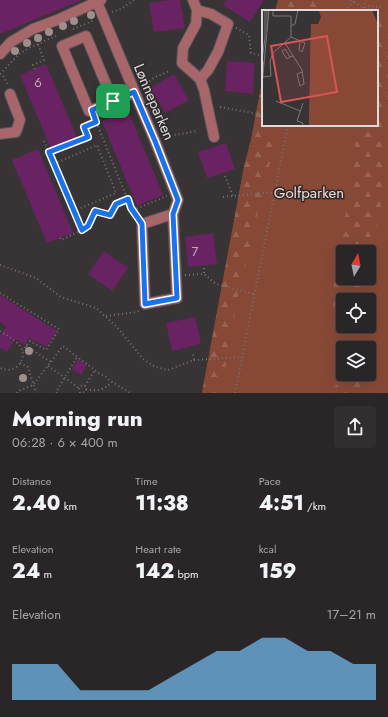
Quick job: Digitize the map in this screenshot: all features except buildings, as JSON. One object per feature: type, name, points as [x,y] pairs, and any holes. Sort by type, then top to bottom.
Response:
[{"type":"street","points":[[193,0],[197,10],[196,24],[183,48],[182,63],[200,79],[204,90],[214,137]]},
{"type":"street","points":[[0,54],[11,42],[33,29],[99,1]]},
{"type":"street","name":"Lønneparken","points":[[99,1],[178,200],[173,214],[177,298],[145,304]]},
{"type":"street","points":[[197,10],[211,14],[228,24],[218,52],[208,70],[200,79]]},
{"type":"street","points":[[113,101],[86,36],[62,46],[89,111],[92,110],[113,101],[134,92]]},
{"type":"street","points":[[0,134],[16,132],[20,120],[10,94]]},
{"type":"street","points":[[145,304],[142,224],[173,214]]},
{"type":"path","points":[[364,8],[365,0]]},
{"type":"path","points":[[346,10],[353,1],[364,8]]},
{"type":"path","points":[[364,8],[368,6],[381,7]]},
{"type":"path","points":[[228,24],[249,35],[251,53],[262,56]]},
{"type":"path","points":[[35,69],[33,65],[44,60],[38,44]]},
{"type":"path","points":[[134,92],[155,77],[170,71]]},
{"type":"path","points":[[220,107],[262,115]]},
{"type":"path","points":[[92,110],[128,199],[142,224]]},
{"type":"path","points":[[49,152],[88,137],[84,127],[96,122]]},
{"type":"path","points":[[235,393],[288,126]]},
{"type":"path","points":[[155,141],[169,136],[197,131]]},
{"type":"path","points":[[44,141],[82,230]]},
{"type":"path","points":[[54,164],[97,145],[116,193],[74,211]]},
{"type":"path","points":[[225,176],[233,196]]},
{"type":"path","points":[[223,197],[275,192]]},
{"type":"path","points":[[133,210],[168,196]]},
{"type":"path","points":[[60,238],[61,240],[88,226],[95,211],[110,215],[116,204],[128,199]]},
{"type":"path","points":[[0,265],[36,278],[62,297],[96,308],[117,327],[143,359],[155,367],[168,370],[194,360],[242,357]]},
{"type":"path","points":[[204,268],[204,274]]},
{"type":"path","points":[[176,276],[204,274],[216,284],[255,294]]},
{"type":"path","points":[[0,293],[58,329],[46,350],[30,340],[23,352],[23,358],[17,367],[7,370],[0,368]]},
{"type":"path","points":[[105,316],[137,312],[145,304]]},
{"type":"path","points":[[0,331],[16,342],[23,352]]},
{"type":"path","points":[[26,346],[51,362]]},
{"type":"path","points":[[17,393],[33,384],[62,346],[100,374],[130,393]]},
{"type":"path","points":[[193,354],[194,360]]},
{"type":"path","points":[[57,393],[56,392],[64,377],[77,357]]},
{"type":"path","points":[[20,363],[28,367],[36,393]]},
{"type":"path","points":[[48,366],[79,388],[79,390],[83,393],[86,389]]},
{"type":"path","points":[[79,388],[81,386],[85,386],[95,370]]},
{"type":"path","points":[[86,389],[97,391],[103,390],[112,382]]},
{"type":"green space","name":"Golfparken","points":[[278,0],[388,0],[388,393],[202,393],[244,167],[251,140],[262,82],[262,126],[378,126],[378,10],[275,10]]},
{"type":"green space","points":[[278,0],[326,0],[319,10],[275,10]]},
{"type":"green space","points":[[378,15],[387,18],[388,93],[382,199],[373,245],[346,245],[342,236],[353,167],[356,126],[378,126]]},
{"type":"green space","points":[[262,82],[262,126],[279,126],[238,296],[221,393],[202,393],[244,167],[251,140]]},
{"type":"green space","points":[[336,273],[336,285],[369,285],[369,293],[336,293],[336,329],[333,317],[333,289]]},
{"type":"green space","points":[[346,333],[358,333],[353,336]]},
{"type":"green space","points":[[341,381],[355,381],[365,385],[366,393],[329,393]]},
{"type":"route","points":[[134,92],[178,200],[173,214],[177,298],[145,304],[142,224],[131,208],[128,199],[116,204],[110,215],[95,211],[88,226],[82,230],[49,152],[88,137],[84,127],[96,122],[92,110],[113,101],[134,92]]}]
